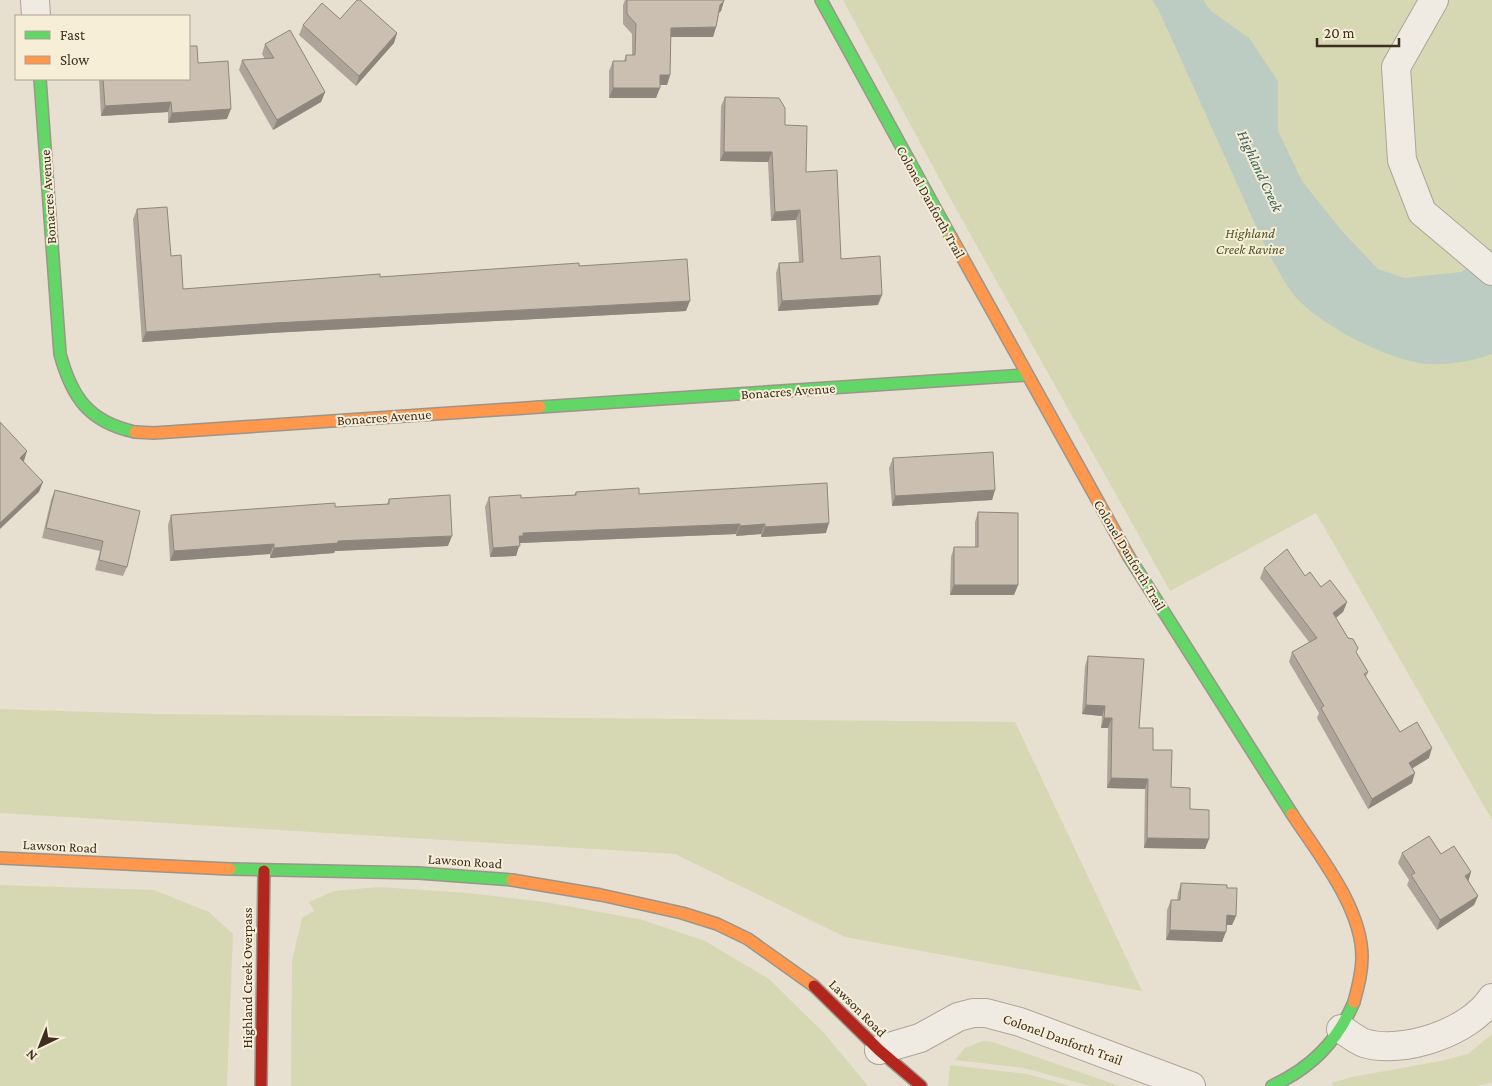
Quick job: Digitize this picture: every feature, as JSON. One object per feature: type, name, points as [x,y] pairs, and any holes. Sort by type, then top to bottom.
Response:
[{"type":"street","points":[[34,0],[36,15]]},
{"type":"street","name":"Colonel Danforth Trail","points":[[821,0],[1026,375],[1134,566],[1330,873],[1354,916],[1361,951],[1359,988],[1350,1012],[1341,1029],[1315,1060],[1299,1072],[1272,1086]]},
{"type":"street","points":[[1434,0],[1396,67],[1402,160],[1422,212],[1492,271]]},
{"type":"street","name":"Bonacres Avenue","points":[[40,80],[60,354],[64,372],[78,401],[106,424],[121,430],[136,433],[154,433],[1026,375]]},
{"type":"street","name":"Lawson Road","points":[[0,858],[264,870],[418,873],[517,880],[601,895],[682,913],[717,924],[748,938],[808,980],[884,1062],[912,1076],[921,1086]]},
{"type":"street","name":"Highland Creek Overpass","points":[[262,1086],[264,870]]},
{"type":"street","points":[[1341,1029],[1364,1043],[1382,1045],[1438,1037],[1456,1031],[1475,1018],[1492,998]]},
{"type":"street","name":"Colonel Danforth Trail","points":[[884,1062],[920,1038],[958,1017],[973,1013],[986,1013],[1020,1022],[1191,1086]]},
{"type":"green space","name":"Highland Creek Ravine","points":[[843,0],[1492,0],[1492,820],[1316,513],[1170,591],[950,198]]},
{"type":"green space","points":[[0,709],[156,714],[1015,722],[1142,991],[845,937],[675,854],[0,813]]},
{"type":"green space","points":[[0,885],[154,890],[209,912],[233,934],[227,1086],[0,1086]]},
{"type":"green space","points":[[379,887],[468,893],[545,902],[643,920],[705,941],[769,979],[824,1033],[868,1086],[291,1086],[292,961],[302,918],[314,911],[309,902],[334,891]]},
{"type":"green space","points":[[1492,1034],[1492,1083],[1475,1086],[1333,1086],[1332,1083],[1352,1077],[1441,1061],[1468,1054]]},
{"type":"green space","points":[[983,1041],[993,1042],[1120,1086],[1090,1086],[1024,1068],[955,1060],[965,1048]]},
{"type":"green space","points":[[950,1065],[1027,1074],[1070,1086],[948,1086]]},
{"type":"water","name":"Highland Creek","points":[[1152,0],[1203,0],[1211,11],[1249,38],[1278,81],[1278,131],[1302,181],[1341,230],[1378,269],[1404,278],[1461,272],[1492,249],[1492,354],[1469,361],[1453,363],[1429,364],[1413,362],[1374,348],[1354,338],[1334,327],[1301,303],[1282,278],[1267,250],[1168,30]]},
{"type":"building","points":[[357,0],[360,0],[397,33],[359,76],[303,25],[322,3],[340,19]]},
{"type":"building","points":[[627,0],[724,1],[720,5],[716,27],[671,28],[670,75],[660,75],[660,88],[613,88],[613,61],[626,61],[626,55],[635,55],[636,24],[627,14]]},
{"type":"building","points":[[290,30],[325,92],[277,120],[242,60],[274,58],[265,44]]},
{"type":"building","points":[[190,46],[197,46],[198,63],[228,61],[231,109],[172,113],[171,102],[105,106],[103,80],[190,80]]},
{"type":"building","points":[[725,97],[779,98],[785,108],[785,125],[807,126],[806,172],[837,170],[841,259],[880,256],[882,295],[782,301],[779,263],[803,262],[800,210],[775,212],[772,152],[724,152]]},
{"type":"building","points":[[167,207],[171,256],[181,255],[183,289],[380,274],[380,277],[579,263],[579,266],[687,259],[690,301],[274,323],[146,332],[137,209]]},
{"type":"building","points":[[0,422],[27,451],[20,458],[43,482],[0,523]]},
{"type":"building","points":[[993,452],[995,490],[895,496],[893,458]]},
{"type":"building","points":[[827,483],[829,523],[765,527],[765,524],[740,526],[740,524],[523,533],[523,536],[519,536],[520,546],[493,548],[489,497],[521,495],[521,498],[576,495],[576,492],[639,488],[639,494]]},
{"type":"building","points":[[55,490],[140,511],[127,567],[99,560],[103,541],[46,528]]},
{"type":"building","points":[[450,495],[452,536],[338,541],[338,543],[274,548],[274,544],[174,551],[171,515],[335,503],[335,507],[389,504],[389,499]]},
{"type":"building","points":[[978,512],[1018,513],[1018,585],[954,585],[954,547],[978,547]]},
{"type":"building","points":[[1287,549],[1305,576],[1310,572],[1321,587],[1330,580],[1347,602],[1333,613],[1348,638],[1353,639],[1358,648],[1356,652],[1368,672],[1364,674],[1400,732],[1417,722],[1432,748],[1409,763],[1415,773],[1372,799],[1321,708],[1324,706],[1292,652],[1317,638],[1264,568]]},
{"type":"building","points":[[1088,656],[1144,659],[1139,728],[1153,728],[1153,750],[1172,750],[1171,787],[1190,788],[1190,809],[1209,810],[1209,839],[1147,838],[1148,779],[1111,778],[1112,718],[1104,718],[1105,706],[1086,705]]},
{"type":"building","points":[[1429,836],[1441,854],[1454,846],[1471,872],[1465,876],[1478,896],[1440,920],[1411,875],[1415,873],[1402,853]]},
{"type":"building","points":[[1181,883],[1227,885],[1227,888],[1237,888],[1236,916],[1227,915],[1226,932],[1170,930],[1171,900],[1180,900]]},
{"type":"traffic: fast","points":[[821,0],[951,237]]},
{"type":"traffic: fast","points":[[40,80],[60,354],[70,383],[85,406],[94,415],[106,422],[135,432]]},
{"type":"traffic: fast","points":[[540,407],[1026,375]]},
{"type":"traffic: fast","points":[[1129,557],[1292,814]]},
{"type":"traffic: fast","points":[[230,869],[418,873],[512,880]]},
{"type":"traffic: fast","points":[[1272,1086],[1299,1071],[1321,1052],[1340,1029],[1354,1002]]},
{"type":"traffic: slow","points":[[951,237],[1129,557]]},
{"type":"traffic: slow","points":[[135,432],[154,433],[540,407]]},
{"type":"traffic: slow","points":[[1292,814],[1337,882],[1355,919],[1362,957],[1361,974],[1354,1002]]},
{"type":"traffic: slow","points":[[0,858],[230,869]]},
{"type":"traffic: slow","points":[[512,880],[601,895],[682,913],[717,924],[748,939],[814,986]]},
{"type":"traffic: jam","points":[[261,1086],[264,871]]},
{"type":"traffic: jam","points":[[814,986],[879,1050]]},
{"type":"traffic: jam","points":[[879,1050],[921,1086]]}]
